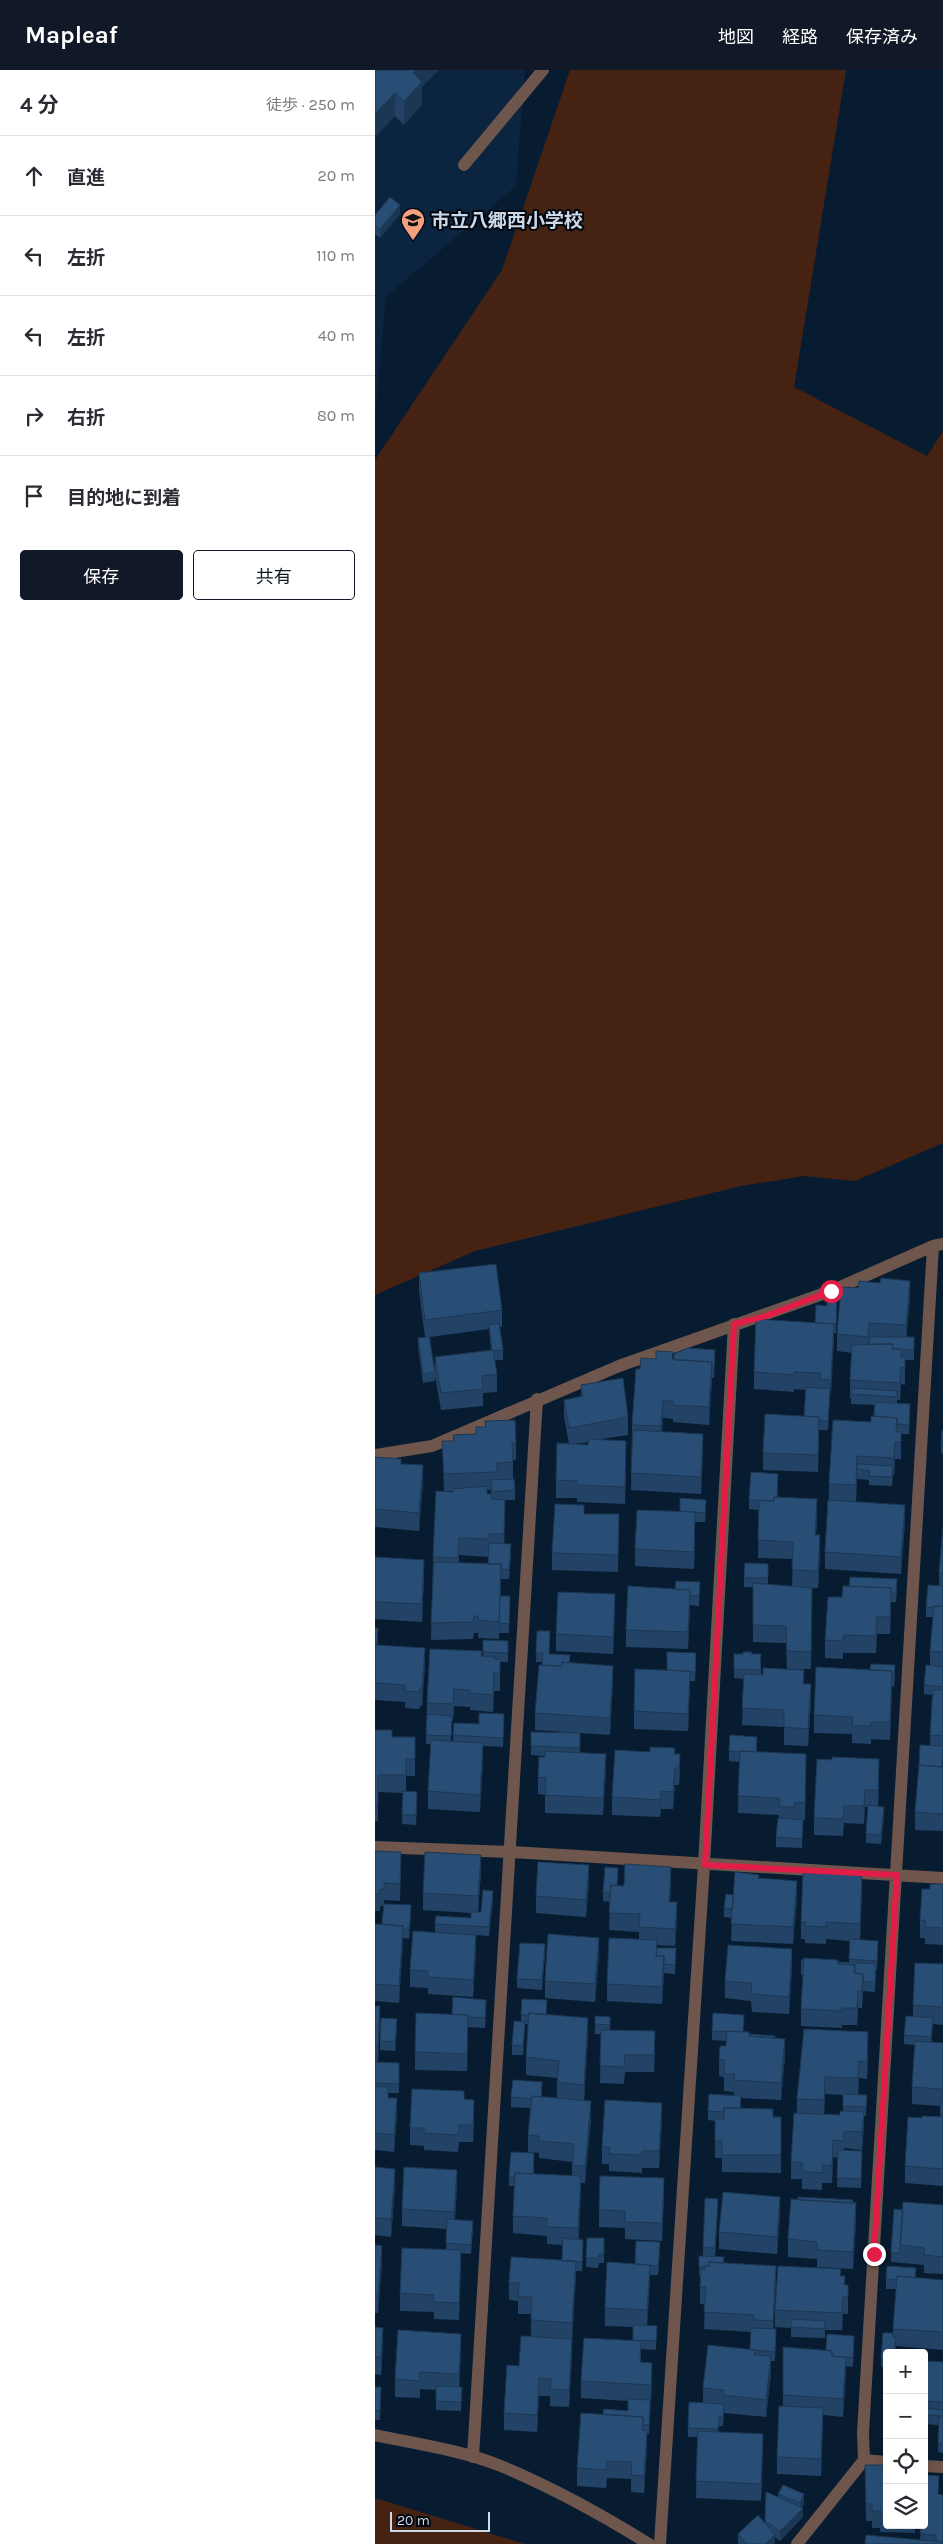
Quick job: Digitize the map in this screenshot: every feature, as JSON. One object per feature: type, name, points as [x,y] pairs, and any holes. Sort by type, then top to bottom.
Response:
[{"type":"street","points":[[464,165],[543,70]]},
{"type":"street","points":[[375,1455],[432,1446],[537,1399],[619,1366],[734,1324],[766,1316],[831,1291],[938,1245],[863,2433],[864,2460],[797,2544]]},
{"type":"street","points":[[660,2544],[705,1865],[734,1324]]},
{"type":"street","points":[[473,2457],[512,1852],[537,1399]]},
{"type":"street","points":[[375,1846],[512,1852],[943,1878]]},
{"type":"street","points":[[375,2435],[473,2457],[501,2466],[611,2521],[649,2544]]},
{"type":"street","points":[[864,2460],[883,2462]]},
{"type":"street","points":[[928,2466],[943,2467]]},
{"type":"shaded area","name":"市立八郷西小学校","points":[[375,70],[525,70],[516,186],[386,297],[375,416]]},
{"type":"shaded area","points":[[570,70],[846,70],[794,387],[927,456],[943,431],[943,1143],[855,1181],[804,1176],[741,1186],[475,1251],[375,1295],[375,460],[502,270]]},
{"type":"shaded area","points":[[375,2498],[525,2544],[375,2544]]},
{"type":"building","points":[[375,70],[416,70],[413,73],[422,82],[404,101],[395,93],[375,114]]},
{"type":"building","points":[[390,197],[400,205],[380,229],[375,225],[375,215]]},
{"type":"building","points":[[496,1264],[502,1310],[425,1320],[419,1273]]},
{"type":"building","points":[[881,1278],[910,1281],[906,1325],[869,1323],[868,1337],[837,1334],[841,1287],[858,1288],[859,1281],[880,1283]]},
{"type":"building","points":[[827,1297],[837,1298],[836,1324],[815,1323],[816,1305],[827,1306]]},
{"type":"building","points":[[756,1319],[834,1324],[831,1380],[820,1379],[820,1373],[794,1372],[794,1375],[754,1372]]},
{"type":"building","points":[[499,1323],[503,1350],[494,1351],[492,1350],[489,1325]]},
{"type":"building","points":[[429,1337],[435,1372],[423,1374],[418,1338]]},
{"type":"building","points":[[870,1337],[914,1337],[914,1350],[893,1349],[893,1344],[868,1344]]},
{"type":"building","points":[[893,1344],[892,1349],[901,1349],[901,1357],[905,1357],[905,1368],[901,1367],[900,1383],[850,1380],[852,1345]]},
{"type":"building","points":[[688,1348],[715,1350],[714,1369],[712,1368],[712,1362],[674,1360],[674,1354]]},
{"type":"building","points":[[493,1350],[497,1374],[482,1376],[483,1389],[441,1393],[435,1357]]},
{"type":"building","points":[[656,1351],[673,1352],[672,1359],[712,1362],[709,1407],[673,1405],[673,1401],[663,1401],[661,1426],[632,1425],[636,1369],[640,1369],[641,1358],[656,1359]]},
{"type":"building","points":[[623,1378],[628,1417],[569,1428],[564,1400],[583,1396],[581,1385]]},
{"type":"building","points":[[806,1387],[830,1389],[828,1421],[819,1420],[819,1417],[804,1416]]},
{"type":"building","points":[[852,1388],[897,1391],[897,1397],[851,1394]]},
{"type":"building","points":[[875,1402],[910,1404],[909,1425],[897,1424],[897,1418],[874,1416]]},
{"type":"building","points":[[765,1414],[819,1417],[818,1455],[763,1453]]},
{"type":"building","points":[[871,1416],[897,1418],[896,1432],[901,1432],[901,1442],[895,1442],[894,1458],[857,1456],[856,1485],[829,1484],[833,1420],[871,1422]]},
{"type":"building","points":[[515,1420],[516,1443],[512,1443],[513,1462],[497,1463],[497,1472],[444,1474],[442,1441],[454,1441],[453,1435],[476,1434],[476,1427],[486,1427],[485,1421]]},
{"type":"building","points":[[633,1430],[703,1434],[701,1477],[631,1473]]},
{"type":"building","points":[[942,1430],[943,1444],[941,1444]]},
{"type":"building","points":[[589,1439],[626,1441],[625,1487],[577,1485],[577,1481],[556,1480],[557,1443],[588,1445]]},
{"type":"building","points":[[375,1457],[401,1459],[401,1464],[423,1465],[419,1513],[375,1509]]},
{"type":"building","points":[[857,1464],[893,1466],[892,1477],[869,1476],[870,1471],[857,1469]]},
{"type":"building","points":[[751,1472],[778,1474],[777,1498],[774,1497],[774,1501],[749,1500]]},
{"type":"building","points":[[514,1479],[515,1490],[492,1492],[491,1480]]},
{"type":"building","points":[[487,1486],[487,1494],[492,1494],[492,1499],[505,1500],[504,1534],[488,1534],[488,1539],[459,1538],[458,1558],[433,1557],[436,1491],[453,1492],[453,1489]]},
{"type":"building","points":[[774,1497],[817,1499],[815,1535],[820,1535],[818,1571],[792,1570],[793,1542],[758,1540],[759,1500],[774,1501]]},
{"type":"building","points":[[680,1498],[706,1500],[705,1513],[680,1511]]},
{"type":"building","points":[[828,1500],[905,1505],[901,1557],[825,1552]]},
{"type":"building","points":[[555,1504],[584,1505],[584,1514],[619,1514],[618,1555],[552,1553]]},
{"type":"building","points":[[637,1510],[695,1512],[694,1552],[635,1549]]},
{"type":"building","points":[[943,1527],[943,1573],[939,1573]]},
{"type":"building","points":[[489,1543],[511,1544],[509,1570],[501,1569],[501,1564],[488,1564]]},
{"type":"building","points":[[375,1557],[424,1560],[422,1604],[375,1602]]},
{"type":"building","points":[[434,1562],[501,1564],[499,1622],[478,1620],[478,1616],[474,1616],[473,1622],[431,1623]]},
{"type":"building","points":[[745,1563],[768,1564],[768,1578],[744,1578]]},
{"type":"building","points":[[850,1577],[897,1579],[896,1593],[891,1593],[891,1588],[849,1586]]},
{"type":"building","points":[[676,1581],[700,1582],[699,1596],[690,1596],[690,1590],[675,1589]]},
{"type":"building","points":[[753,1583],[812,1588],[811,1652],[787,1651],[786,1626],[753,1625]]},
{"type":"building","points":[[928,1585],[943,1586],[943,1606],[926,1607]]},
{"type":"building","points":[[628,1586],[690,1590],[688,1632],[626,1630]]},
{"type":"building","points":[[843,1586],[891,1588],[890,1617],[877,1617],[876,1636],[843,1635],[843,1641],[825,1640],[828,1597],[842,1597]]},
{"type":"building","points":[[558,1592],[615,1594],[613,1637],[556,1634]]},
{"type":"building","points":[[500,1596],[510,1596],[509,1624],[499,1623]]},
{"type":"building","points":[[934,1606],[943,1606],[943,1652],[930,1651]]},
{"type":"building","points":[[375,1628],[378,1628],[377,1645],[375,1645]]},
{"type":"building","points":[[537,1631],[550,1631],[549,1654],[570,1655],[569,1663],[562,1662],[562,1666],[542,1665],[543,1653],[536,1653]]},
{"type":"building","points":[[483,1640],[508,1641],[508,1653],[483,1652]]},
{"type":"building","points":[[375,1645],[425,1648],[422,1688],[420,1688],[419,1692],[405,1691],[405,1685],[375,1683]]},
{"type":"building","points":[[430,1649],[482,1651],[481,1656],[495,1657],[495,1659],[500,1660],[500,1673],[494,1673],[493,1695],[470,1693],[470,1690],[454,1689],[453,1704],[427,1703]]},
{"type":"building","points":[[667,1652],[696,1653],[695,1672],[667,1670]]},
{"type":"building","points":[[743,1652],[761,1654],[760,1670],[734,1669],[734,1654],[743,1654]]},
{"type":"building","points":[[562,1662],[613,1666],[610,1718],[535,1713],[539,1665],[562,1666]]},
{"type":"building","points":[[871,1664],[895,1665],[894,1678],[892,1678],[892,1671],[870,1670]]},
{"type":"building","points":[[926,1665],[943,1667],[943,1687],[924,1685]]},
{"type":"building","points":[[816,1667],[892,1671],[890,1722],[871,1722],[871,1726],[852,1726],[853,1717],[814,1715]]},
{"type":"building","points":[[763,1668],[804,1670],[803,1684],[811,1684],[808,1729],[784,1727],[784,1710],[742,1708],[744,1674],[763,1675]]},
{"type":"building","points":[[635,1669],[690,1671],[688,1714],[634,1711]]},
{"type":"building","points":[[933,1690],[943,1690],[943,1736],[930,1735]]},
{"type":"building","points":[[479,1713],[504,1714],[503,1738],[453,1735],[454,1723],[479,1724]]},
{"type":"building","points":[[427,1714],[452,1716],[451,1736],[426,1735]]},
{"type":"building","points":[[375,1730],[392,1730],[392,1737],[415,1737],[415,1759],[406,1759],[406,1775],[378,1775],[378,1804],[375,1804]]},
{"type":"building","points":[[531,1732],[580,1733],[580,1748],[531,1746]]},
{"type":"building","points":[[730,1735],[757,1737],[756,1752],[729,1751]]},
{"type":"building","points":[[431,1740],[483,1743],[480,1795],[428,1791]]},
{"type":"building","points":[[920,1745],[943,1746],[942,1767],[919,1765]]},
{"type":"building","points":[[650,1747],[675,1748],[674,1754],[680,1754],[679,1768],[675,1768],[673,1792],[661,1791],[660,1800],[612,1797],[615,1750],[650,1752]]},
{"type":"building","points":[[545,1751],[606,1754],[603,1798],[545,1795],[546,1778],[538,1777],[539,1757],[545,1757]]},
{"type":"building","points":[[740,1751],[806,1754],[805,1802],[794,1803],[794,1807],[780,1807],[779,1798],[738,1796]]},
{"type":"building","points":[[832,1757],[879,1759],[878,1790],[865,1790],[864,1806],[844,1806],[843,1819],[814,1818],[817,1759],[832,1760]]},
{"type":"building","points":[[919,1765],[943,1767],[943,1814],[915,1812]]},
{"type":"building","points":[[403,1791],[417,1792],[416,1815],[402,1815]]},
{"type":"building","points":[[868,1805],[884,1807],[881,1835],[866,1834]]},
{"type":"building","points":[[778,1818],[803,1820],[802,1839],[776,1837]]},
{"type":"building","points":[[375,1851],[401,1852],[400,1884],[384,1883],[384,1889],[380,1889],[380,1894],[375,1894]]},
{"type":"building","points":[[425,1852],[481,1855],[478,1896],[423,1893]]},
{"type":"building","points":[[538,1862],[589,1865],[586,1900],[536,1896]]},
{"type":"building","points":[[625,1864],[671,1867],[669,1902],[677,1902],[675,1929],[639,1927],[640,1914],[609,1913],[611,1885],[624,1886]]},
{"type":"building","points":[[605,1867],[618,1868],[617,1886],[611,1885],[610,1893],[603,1892]]},
{"type":"building","points":[[735,1872],[759,1875],[758,1878],[797,1881],[793,1927],[731,1924]]},
{"type":"building","points":[[803,1873],[862,1874],[860,1924],[826,1922],[826,1927],[805,1926],[805,1922],[801,1922]]},
{"type":"building","points":[[930,1884],[943,1884],[943,1928],[925,1927],[925,1920],[920,1920],[922,1889],[930,1889]]},
{"type":"building","points":[[483,1890],[493,1891],[489,1927],[435,1924],[436,1916],[471,1918],[471,1912],[481,1912]]},
{"type":"building","points":[[726,1894],[734,1895],[732,1909],[724,1908]]},
{"type":"building","points":[[384,1904],[411,1905],[409,1930],[403,1929],[403,1926],[382,1924]]},
{"type":"building","points":[[375,1924],[403,1926],[399,1986],[375,1984]]},
{"type":"building","points":[[413,1931],[476,1935],[473,1980],[428,1977],[428,1971],[410,1970]]},
{"type":"building","points":[[548,1934],[599,1938],[595,1984],[545,1981]]},
{"type":"building","points":[[609,1938],[657,1940],[656,1956],[664,1956],[662,1987],[607,1984]]},
{"type":"building","points":[[850,1939],[878,1941],[877,1961],[849,1959]]},
{"type":"building","points":[[520,1943],[545,1944],[542,1980],[517,1979]]},
{"type":"building","points":[[728,1945],[792,1949],[789,1997],[752,1994],[751,1983],[725,1981]]},
{"type":"building","points":[[657,1948],[676,1948],[675,1965],[664,1964],[664,1956],[656,1956]]},
{"type":"building","points":[[804,1958],[838,1960],[838,1964],[855,1965],[854,1973],[863,1974],[862,1991],[858,1991],[857,2008],[842,2008],[842,2011],[801,2009]]},
{"type":"building","points":[[838,1962],[876,1964],[875,1982],[863,1982],[863,1974],[855,1973],[855,1965],[838,1964]]},
{"type":"building","points":[[915,1963],[943,1964],[943,2007],[913,2005]]},
{"type":"building","points":[[453,1997],[486,2000],[485,2018],[452,2014]]},
{"type":"building","points":[[522,1999],[547,2000],[546,2015],[529,2013],[529,2015],[521,2015]]},
{"type":"building","points":[[375,2006],[380,2006],[378,2047],[375,2047]]},
{"type":"building","points":[[416,2013],[468,2015],[467,2054],[415,2052]]},
{"type":"building","points":[[529,2013],[588,2018],[584,2085],[557,2082],[559,2061],[526,2057]]},
{"type":"building","points":[[713,2013],[744,2015],[743,2032],[712,2031]]},
{"type":"building","points":[[595,2016],[610,2017],[610,2025],[595,2024]]},
{"type":"building","points":[[906,2016],[933,2018],[931,2037],[904,2035]]},
{"type":"building","points":[[381,2018],[397,2019],[395,2042],[380,2041]]},
{"type":"building","points":[[514,2021],[525,2022],[523,2046],[512,2045]]},
{"type":"building","points":[[804,2029],[868,2032],[867,2062],[859,2061],[858,2078],[825,2077],[824,2100],[797,2099]]},
{"type":"building","points":[[601,2030],[655,2031],[654,2055],[625,2055],[624,2067],[600,2066]]},
{"type":"building","points":[[727,2031],[749,2032],[749,2036],[785,2039],[781,2083],[734,2080],[735,2074],[724,2074],[725,2060],[719,2059],[720,2046],[726,2046]]},
{"type":"building","points":[[749,2034],[775,2036],[775,2038],[749,2036]]},
{"type":"building","points":[[915,2041],[943,2043],[943,2113],[940,2113],[942,2089],[912,2087]]},
{"type":"building","points":[[375,2062],[399,2063],[399,2084],[375,2083]]},
{"type":"building","points":[[513,2080],[542,2082],[541,2097],[532,2096],[531,2099],[511,2097]]},
{"type":"building","points":[[375,2086],[388,2087],[388,2098],[397,2098],[394,2135],[375,2133]]},
{"type":"building","points":[[412,2089],[464,2091],[464,2099],[474,2100],[473,2125],[459,2125],[458,2135],[424,2133],[424,2128],[410,2128]]},
{"type":"building","points":[[709,2094],[741,2096],[740,2108],[724,2108],[724,2112],[708,2111]]},
{"type":"building","points":[[843,2094],[867,2095],[866,2107],[843,2106]]},
{"type":"building","points":[[532,2096],[591,2101],[585,2166],[572,2165],[574,2144],[539,2141],[539,2136],[528,2135]]},
{"type":"building","points":[[605,2100],[662,2103],[659,2151],[642,2151],[642,2155],[609,2154],[610,2147],[602,2147]]},
{"type":"building","points":[[724,2108],[773,2109],[773,2117],[781,2117],[781,2155],[722,2155],[722,2141],[715,2141],[715,2119],[724,2119]]},
{"type":"building","points":[[840,2111],[864,2112],[862,2132],[844,2131],[844,2141],[833,2140],[832,2166],[822,2165],[822,2173],[802,2171],[802,2162],[791,2162],[794,2113],[840,2115]]},
{"type":"building","points":[[922,2116],[943,2117],[943,2169],[905,2166],[908,2117],[922,2118]]},
{"type":"building","points":[[838,2150],[862,2151],[861,2179],[837,2178]]},
{"type":"building","points":[[511,2152],[534,2153],[533,2174],[515,2173],[515,2177],[509,2177]]},
{"type":"building","points":[[375,2167],[395,2169],[391,2219],[375,2218]]},
{"type":"building","points":[[404,2167],[457,2170],[454,2212],[402,2209]]},
{"type":"building","points":[[515,2173],[581,2176],[578,2228],[547,2227],[547,2218],[513,2216]]},
{"type":"building","points":[[600,2176],[664,2178],[662,2223],[625,2222],[625,2211],[599,2210]]},
{"type":"building","points":[[723,2192],[780,2197],[777,2237],[719,2232]]},
{"type":"building","points":[[798,2197],[853,2200],[853,2203],[798,2200]]},
{"type":"building","points":[[705,2198],[718,2199],[715,2248],[703,2247]]},
{"type":"building","points":[[791,2199],[856,2203],[853,2252],[817,2250],[817,2242],[788,2239]]},
{"type":"building","points":[[903,2202],[943,2205],[943,2257],[924,2255],[924,2248],[900,2245]]},
{"type":"building","points":[[894,2209],[903,2210],[900,2253],[891,2253]]},
{"type":"building","points":[[447,2219],[473,2221],[471,2245],[446,2243]]},
{"type":"building","points":[[563,2238],[583,2240],[582,2262],[562,2261]]},
{"type":"building","points":[[587,2238],[604,2238],[604,2254],[599,2254],[598,2258],[586,2258]]},
{"type":"building","points":[[636,2241],[660,2242],[658,2266],[635,2264]]},
{"type":"building","points":[[375,2245],[382,2246],[378,2296],[375,2296]]},
{"type":"building","points":[[402,2248],[461,2250],[459,2303],[434,2302],[434,2295],[400,2293]]},
{"type":"building","points":[[699,2256],[724,2257],[723,2263],[709,2262],[709,2266],[699,2267]]},
{"type":"building","points":[[511,2257],[576,2261],[572,2323],[531,2320],[532,2297],[518,2297],[519,2283],[509,2283]]},
{"type":"building","points":[[607,2262],[650,2265],[647,2310],[605,2308]]},
{"type":"building","points":[[709,2262],[776,2266],[773,2321],[754,2320],[754,2315],[704,2312],[706,2287],[700,2287],[701,2269],[705,2270],[705,2266],[709,2266]]},
{"type":"building","points":[[778,2266],[841,2269],[840,2276],[845,2276],[844,2285],[848,2285],[848,2297],[843,2297],[842,2313],[775,2310]]},
{"type":"building","points":[[887,2266],[916,2268],[915,2278],[897,2276],[897,2280],[886,2279]]},
{"type":"building","points":[[897,2276],[943,2280],[943,2332],[893,2329]]},
{"type":"building","points":[[791,2319],[825,2321],[825,2329],[791,2327]]},
{"type":"building","points":[[633,2325],[657,2326],[656,2341],[633,2340]]},
{"type":"building","points":[[375,2327],[383,2328],[381,2357],[375,2357]]},
{"type":"building","points":[[751,2328],[776,2329],[775,2352],[750,2349]]},
{"type":"building","points":[[398,2330],[461,2334],[459,2374],[420,2372],[420,2381],[395,2379]]},
{"type":"building","points":[[883,2333],[893,2333],[893,2337],[896,2337],[894,2349],[883,2349],[883,2358],[881,2358]]},
{"type":"building","points":[[827,2334],[854,2336],[853,2358],[832,2356],[832,2351],[826,2350]]},
{"type":"building","points":[[521,2336],[572,2339],[569,2390],[550,2389],[551,2379],[539,2378],[537,2415],[504,2413],[507,2365],[519,2366]]},
{"type":"building","points":[[584,2338],[641,2341],[640,2362],[652,2363],[651,2385],[581,2381]]},
{"type":"building","points":[[708,2345],[755,2350],[754,2355],[771,2356],[766,2400],[723,2395],[724,2390],[703,2388]]},
{"type":"building","points":[[783,2347],[832,2351],[832,2356],[846,2357],[843,2399],[783,2395]]},
{"type":"building","points":[[928,2361],[943,2362],[943,2402],[928,2401]]},
{"type":"building","points":[[436,2386],[462,2387],[461,2402],[436,2401]]},
{"type":"building","points":[[375,2387],[381,2387],[380,2411],[375,2410]]},
{"type":"building","points":[[628,2399],[650,2400],[649,2425],[643,2425],[643,2417],[603,2414],[604,2409],[628,2411]]},
{"type":"building","points":[[689,2402],[724,2404],[723,2417],[719,2417],[718,2429],[688,2428]]},
{"type":"building","points":[[779,2406],[823,2408],[821,2459],[777,2457]]},
{"type":"building","points":[[928,2408],[943,2410],[943,2416],[928,2415]]},
{"type":"building","points":[[581,2413],[643,2417],[642,2430],[647,2431],[644,2476],[631,2475],[632,2462],[607,2461],[606,2470],[577,2468]]},
{"type":"building","points":[[939,2417],[943,2417],[943,2443],[938,2443]]},
{"type":"building","points":[[698,2431],[763,2434],[761,2484],[696,2481]]},
{"type":"building","points":[[865,2465],[883,2465],[883,2515],[880,2515],[881,2511],[872,2511],[872,2504],[866,2504]]},
{"type":"building","points":[[928,2475],[939,2476],[938,2494],[943,2495],[943,2542],[936,2541],[936,2535],[920,2534],[921,2529],[928,2529]]},
{"type":"building","points":[[783,2485],[804,2494],[800,2503],[778,2494]]},
{"type":"building","points":[[766,2492],[803,2508],[780,2531],[765,2521]]},
{"type":"building","points":[[758,2515],[775,2535],[765,2544],[747,2544],[738,2534]]},
{"type":"building","points":[[866,2535],[943,2542],[943,2544],[865,2544]]},
{"type":"place","name":"市立八郷西小学校","points":[[413,241]]},
{"type":"route","points":[[831,1291],[766,1316],[734,1324],[705,1865],[897,1875],[874,2254]]}]
